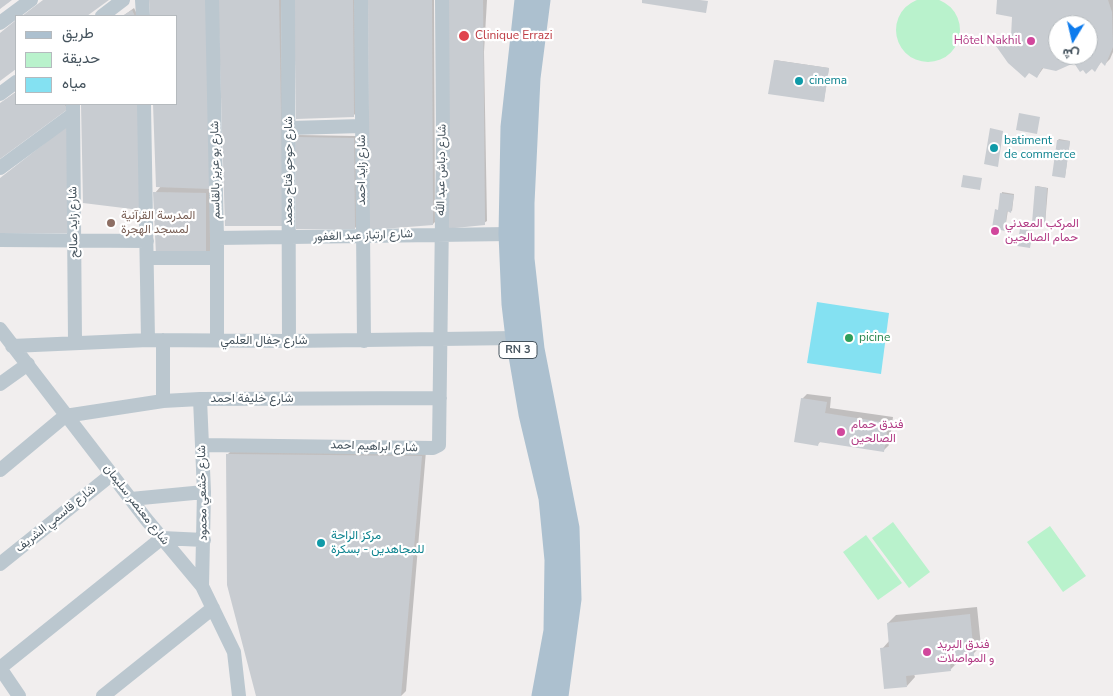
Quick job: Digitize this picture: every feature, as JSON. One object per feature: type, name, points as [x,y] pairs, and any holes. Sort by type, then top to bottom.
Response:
[{"type":"main road","name":"RN 3","points":[[525,0],[511,127],[508,234],[516,338],[528,404],[549,498],[556,560],[554,631],[542,696]]},
{"type":"main road","name":"RN 3","points":[[540,0],[530,78],[524,203],[524,259],[534,349],[569,528],[571,599],[558,696]]},
{"type":"street","points":[[0,22],[31,0]]},
{"type":"street","points":[[103,15],[123,0]]},
{"type":"street","points":[[142,0],[143,15]]},
{"type":"street","name":"شارع بو عزيز بالقاسم","points":[[212,0],[217,340]]},
{"type":"street","name":"شارع حوحو فتاح محمد","points":[[288,0],[290,128],[289,341]]},
{"type":"street","name":"شارع زايد احمد","points":[[361,0],[364,341]]},
{"type":"street","name":"شارع دباش عبد الله","points":[[440,339],[442,0]]},
{"type":"street","points":[[0,94],[15,83]]},
{"type":"street","points":[[144,105],[148,340]]},
{"type":"street","points":[[0,168],[73,109]]},
{"type":"street","name":"شارع زايد صالح","points":[[73,109],[75,341]]},
{"type":"street","points":[[290,128],[362,126]]},
{"type":"street","name":"شارع ارتباز عبد الغفور","points":[[217,238],[362,237],[442,233],[508,234]]},
{"type":"street","points":[[0,240],[75,239],[147,241]]},
{"type":"street","points":[[147,258],[216,258]]},
{"type":"street","name":"شارع معنصر سليمان","points":[[0,329],[111,475],[202,586],[234,652],[239,696]]},
{"type":"street","name":"شارع جفال العلمي","points":[[12,346],[75,341],[364,341],[516,338]]},
{"type":"street","name":"شارع ابراهيم احمد","points":[[202,444],[436,448],[440,442],[440,339]]},
{"type":"street","points":[[163,340],[163,401]]},
{"type":"street","points":[[0,384],[28,364]]},
{"type":"street","name":"شارع خليفة احمد","points":[[65,416],[163,401],[200,399],[440,398]]},
{"type":"street","name":"شارع خشعي محمود","points":[[200,399],[204,492],[202,586]]},
{"type":"street","points":[[0,470],[65,416]]},
{"type":"street","name":"شارع قاسمي الشريف","points":[[0,564],[111,475]]},
{"type":"street","points":[[131,499],[204,492]]},
{"type":"street","points":[[19,696],[0,668],[162,538],[204,540]]},
{"type":"street","points":[[103,696],[213,608]]},
{"type":"green space","points":[[922,-1],[934,-1],[946,3],[955,12],[959,24],[959,36],[951,53],[946,57],[928,62],[910,57],[905,53],[901,48],[896,30],[901,12],[905,7]]},
{"type":"green space","points":[[893,522],[930,572],[909,588],[872,538]]},
{"type":"green space","points":[[1050,526],[1086,576],[1063,592],[1027,542]]},
{"type":"green space","points":[[866,535],[902,583],[878,600],[843,552]]},
{"type":"water","name":"picine","points":[[817,302],[889,313],[881,374],[807,363]]},
{"type":"building","points":[[0,0],[12,0],[0,9]]},
{"type":"building","points":[[43,0],[109,0],[88,15],[23,15]]},
{"type":"building","points":[[149,0],[207,0],[211,189],[156,187],[153,105],[178,105],[178,15],[150,15]]},
{"type":"building","points":[[218,0],[279,0],[283,226],[225,226]]},
{"type":"building","points":[[294,0],[353,0],[354,117],[296,119]]},
{"type":"building","points":[[368,0],[432,0],[433,225],[369,230]]},
{"type":"building","points":[[447,0],[483,0],[485,225],[445,229]]},
{"type":"building","points":[[642,0],[708,1],[706,13],[642,3]]},
{"type":"building","name":"Hôtel Nakhil","points":[[997,0],[1108,0],[1112,12],[1113,47],[1105,66],[1101,62],[1095,72],[1092,69],[1086,74],[1083,70],[1080,72],[1075,65],[1098,65],[1098,15],[1048,15],[1048,65],[1070,65],[1056,71],[1042,68],[1037,78],[1029,73],[1025,78],[1008,63],[996,46],[1011,37],[1012,17],[996,14]]},
{"type":"building","points":[[132,10],[134,15],[124,15]]},
{"type":"building","points":[[15,21],[15,70],[0,81],[0,33]]},
{"type":"building","name":"cinema","points":[[774,60],[829,68],[824,102],[768,94]]},
{"type":"building","points":[[15,93],[15,105],[65,105],[68,109],[0,159],[0,103]]},
{"type":"building","points":[[81,105],[140,105],[140,210],[83,203]]},
{"type":"building","points":[[1019,113],[1040,117],[1037,134],[1016,130]]},
{"type":"building","points":[[67,126],[67,233],[0,233],[0,178]]},
{"type":"building","name":"batiment de commerce","points":[[990,128],[1003,131],[998,167],[984,164]]},
{"type":"building","points":[[295,137],[354,138],[355,229],[296,229]]},
{"type":"building","points":[[1057,140],[1070,141],[1065,178],[1052,176]]},
{"type":"building","name":"batiment de commerce","points":[[963,175],[982,178],[980,190],[961,187]]},
{"type":"building","points":[[1035,186],[1047,188],[1045,225],[1032,223]]},
{"type":"building","points":[[153,192],[206,193],[206,257],[156,255]]},
{"type":"building","points":[[1000,193],[1014,195],[1011,213],[1007,211],[1005,231],[992,228],[995,209],[998,210]]},
{"type":"building","points":[[1020,229],[1033,231],[1030,248],[1017,246]]},
{"type":"building","name":"فندق حمام الصالحين","points":[[801,398],[827,402],[825,413],[888,423],[884,452],[819,442],[818,446],[794,442]]},
{"type":"building","name":"مركز الراحة للمجاهدين - بسكرة","points":[[226,454],[422,456],[401,696],[256,696],[227,585]]},
{"type":"building","name":"فندق البريد و المواصلات","points":[[970,614],[974,656],[949,658],[951,671],[906,676],[907,687],[884,689],[880,648],[889,647],[887,623]]},
{"type":"place","name":"Clinique Errazi","points":[[464,36]]},
{"type":"place","name":"Hôtel Nakhil","points":[[1031,41]]},
{"type":"place","name":"cinema","points":[[799,81]]},
{"type":"place","name":"batiment de commerce","points":[[994,148]]},
{"type":"place","name":"المدرسة القرآنية لمسجد الهجرة","points":[[111,223]]},
{"type":"place","name":"المركب المعدني حمام الصالحين","points":[[995,231]]},
{"type":"place","name":"picine","points":[[849,338]]},
{"type":"place","name":"فندق حمام الصالحين","points":[[841,432]]},
{"type":"place","name":"مركز الراحة للمجاهدين - بسكرة","points":[[321,543]]},
{"type":"place","name":"فندق البريد و المواصلات","points":[[927,652]]}]
